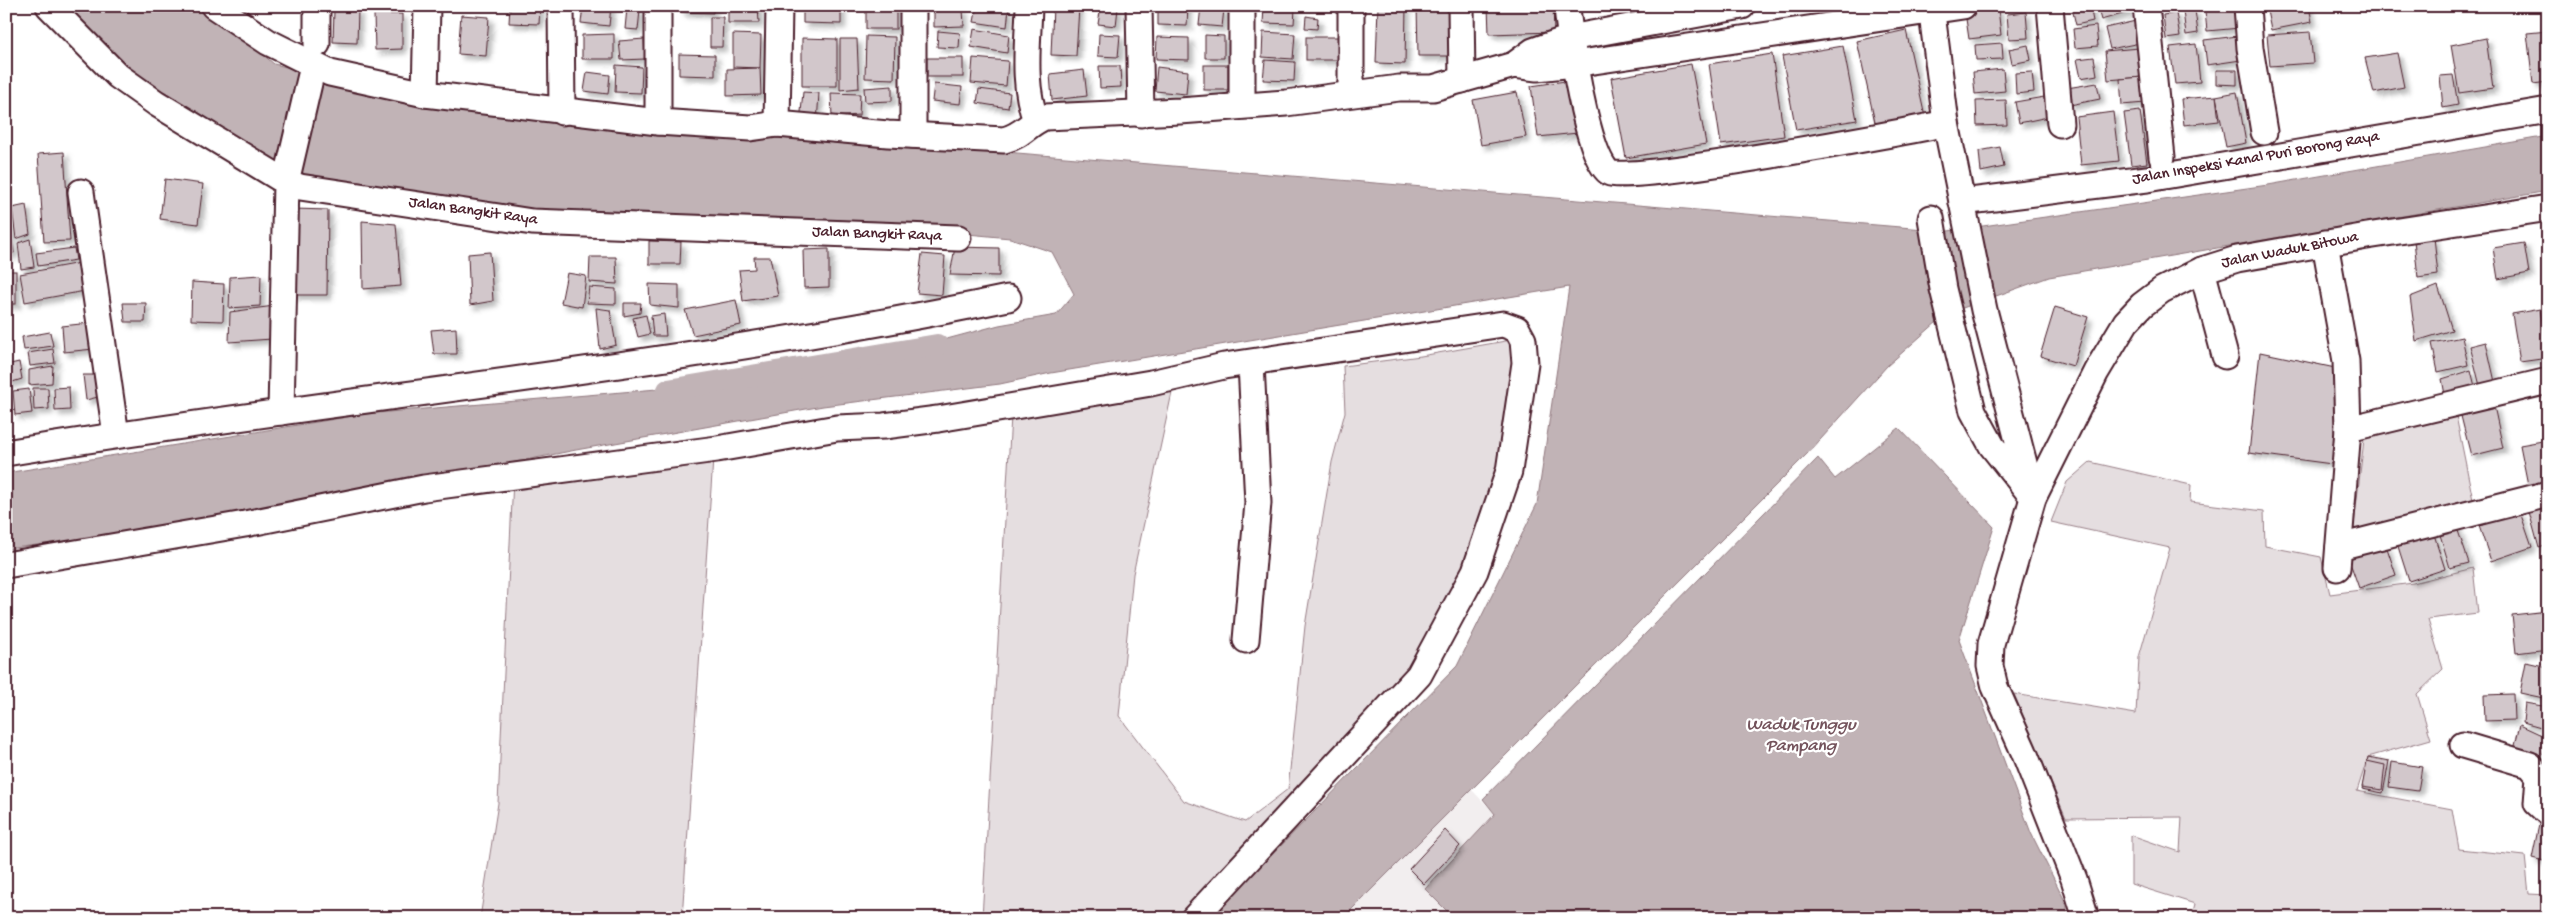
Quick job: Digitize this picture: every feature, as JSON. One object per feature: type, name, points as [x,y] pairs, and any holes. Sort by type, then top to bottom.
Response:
[{"type":"street","name":"Jalan Bangkit Raya","points":[[49,6],[118,76],[156,103],[287,177],[300,187],[532,222],[958,238]]},
{"type":"street","points":[[214,6],[268,42],[314,60],[330,73],[425,94],[562,112],[658,122],[750,128],[777,124],[1004,140],[1021,134],[1036,120],[1045,117],[1091,114],[1141,114],[1286,103],[1400,88],[1433,88],[1514,65],[1533,52],[1570,38],[1742,6]]},
{"type":"street","points":[[280,412],[287,177],[314,60],[317,6]]},
{"type":"street","points":[[425,94],[427,6]]},
{"type":"street","points":[[560,6],[562,112]]},
{"type":"street","points":[[658,6],[658,122]]},
{"type":"street","points":[[777,124],[779,6]]},
{"type":"street","points":[[912,6],[913,135]]},
{"type":"street","points":[[1028,6],[1028,90],[1036,120]]},
{"type":"street","points":[[1139,6],[1141,114]]},
{"type":"street","points":[[1242,6],[1242,105]]},
{"type":"street","points":[[1351,6],[1351,93]]},
{"type":"street","points":[[1461,6],[1462,80]]},
{"type":"street","points":[[1567,6],[1574,64],[1594,147],[1600,161],[1609,172],[1624,175],[1685,168],[1946,123]]},
{"type":"street","points":[[1514,65],[1537,68],[1574,64],[1897,11],[1963,6]]},
{"type":"street","points":[[2050,6],[2060,124]]},
{"type":"street","points":[[2146,6],[2162,157]]},
{"type":"street","points":[[2247,6],[2250,48],[2264,132]]},
{"type":"street","points":[[1931,9],[1946,123],[1984,310],[2033,498]]},
{"type":"street","name":"Jalan Inspeksi Kanal Puri Borong Raya","points":[[1963,206],[2148,179],[2548,110]]},
{"type":"street","points":[[81,192],[116,436]]},
{"type":"street","name":"Jalan Waduk Bitowa","points":[[2086,918],[2074,879],[2046,807],[1995,687],[1990,666],[1991,644],[2033,498],[2074,413],[2126,322],[2142,304],[2162,290],[2202,270],[2238,259],[2325,243],[2548,208]]},
{"type":"street","points":[[1931,218],[1943,289],[1973,411],[1992,446],[2033,498]]},
{"type":"street","points":[[2325,243],[2346,361],[2348,429],[2338,558],[2548,494]]},
{"type":"street","points":[[2202,270],[2225,356]]},
{"type":"street","points":[[6,453],[280,412],[504,382],[904,320],[1008,298]]},
{"type":"street","points":[[6,565],[245,524],[424,488],[717,449],[837,428],[884,426],[938,419],[1151,383],[1224,366],[1251,364],[1503,324],[1517,329],[1523,340],[1525,363],[1509,472],[1475,571],[1420,675],[1194,918]]},
{"type":"street","points":[[1246,640],[1258,503],[1251,364]]},
{"type":"street","points":[[2348,429],[2548,382]]},
{"type":"street","points":[[2463,745],[2530,765],[2539,776],[2537,803],[2548,813]]},
{"type":"shaded area","points":[[1511,340],[1523,368],[1465,581],[1395,689],[1294,800],[1179,918],[982,918],[1011,416],[1173,388],[1133,574],[1119,716],[1184,801],[1245,822],[1288,789],[1305,626],[1332,462],[1345,412],[1343,366],[1421,356]]},
{"type":"shaded area","points":[[2455,411],[2473,500],[2353,533],[2365,431]]},
{"type":"shaded area","points":[[713,459],[682,918],[480,918],[498,803],[513,479]]},
{"type":"shaded area","points":[[2090,462],[2191,485],[2190,502],[2264,511],[2265,546],[2321,557],[2330,594],[2413,583],[2473,568],[2478,613],[2428,619],[2443,669],[2417,694],[2431,739],[2368,757],[2357,791],[2452,809],[2459,849],[2525,856],[2529,894],[2548,895],[2548,918],[2191,918],[2195,904],[2131,884],[2131,835],[2180,852],[2182,817],[2066,818],[2014,694],[2136,714],[2139,657],[2170,548],[2051,522],[2067,482]]},
{"type":"shaded area","points":[[1471,789],[1495,814],[1425,889],[1454,918],[1343,918]]},
{"type":"water","points":[[63,6],[206,6],[274,64],[455,109],[850,139],[1948,231],[2268,185],[2548,136],[2548,191],[2049,277],[1946,314],[1887,366],[1811,450],[1343,918],[1210,918],[1457,666],[1537,504],[1569,287],[1051,373],[1000,384],[823,406],[576,450],[206,523],[6,549],[6,473],[365,414],[809,376],[999,325],[1056,315],[1074,294],[1052,252],[1010,238],[840,222],[449,215],[311,182],[155,92]]},
{"type":"water","name":"Waduk Tunggu Pampang","points":[[1899,428],[1994,527],[1959,640],[2031,833],[2067,905],[2067,918],[1454,918],[1425,889],[1495,814],[1483,799],[1818,458],[1835,479]]},
{"type":"building","points":[[510,6],[540,6],[539,24],[509,23]]},
{"type":"building","points":[[583,6],[611,6],[609,26],[581,23]]},
{"type":"building","points":[[681,6],[713,6],[713,13],[681,12]]},
{"type":"building","points":[[728,6],[758,6],[759,23],[728,23]]},
{"type":"building","points":[[803,6],[841,6],[841,24],[803,23]]},
{"type":"building","points":[[866,6],[896,6],[896,29],[866,29]]},
{"type":"building","points":[[977,6],[1009,8],[1007,27],[974,22]]},
{"type":"building","points":[[1053,6],[1079,7],[1076,56],[1051,55]]},
{"type":"building","points":[[1101,6],[1118,8],[1116,26],[1098,24]]},
{"type":"building","points":[[1158,6],[1188,6],[1187,26],[1158,25]]},
{"type":"building","points":[[1201,6],[1224,9],[1222,27],[1199,25]]},
{"type":"building","points":[[1378,6],[1406,6],[1405,64],[1376,63]]},
{"type":"building","points":[[1417,6],[1452,6],[1452,56],[1418,56]]},
{"type":"building","points":[[1488,6],[1553,6],[1554,32],[1489,34]]},
{"type":"building","points":[[2090,6],[2093,21],[2076,25],[2072,8]]},
{"type":"building","points":[[2097,6],[2139,6],[2140,9],[2101,20]]},
{"type":"building","points":[[2266,6],[2309,6],[2312,22],[2271,30]]},
{"type":"building","points":[[627,8],[640,10],[638,30],[625,29]]},
{"type":"building","points":[[1264,8],[1295,9],[1294,24],[1263,23]]},
{"type":"building","points":[[1998,8],[2001,35],[1969,39],[1965,12]]},
{"type":"building","points":[[2238,8],[2240,28],[2207,31],[2205,11]]},
{"type":"building","points":[[934,9],[963,9],[964,26],[934,27]]},
{"type":"building","points":[[334,10],[358,10],[357,43],[333,42]]},
{"type":"building","points":[[2195,10],[2198,33],[2186,35],[2183,11]]},
{"type":"building","points":[[2026,12],[2028,38],[2009,39],[2007,14]]},
{"type":"building","points":[[2176,13],[2180,37],[2166,39],[2163,15]]},
{"type":"building","points":[[374,14],[402,14],[402,49],[375,50]]},
{"type":"building","points":[[461,15],[489,17],[486,56],[458,54]]},
{"type":"building","points":[[1306,16],[1318,18],[1317,29],[1305,28]]},
{"type":"building","points":[[710,17],[723,17],[722,47],[710,47]]},
{"type":"building","points":[[2140,20],[2145,42],[2110,49],[2105,28]]},
{"type":"building","points":[[2096,26],[2098,46],[2075,48],[2073,29]]},
{"type":"building","points":[[974,29],[1009,35],[1007,53],[971,47]]},
{"type":"building","points":[[1906,30],[1925,117],[1876,127],[1857,41]]},
{"type":"building","points":[[938,31],[960,33],[959,48],[937,47]]},
{"type":"building","points":[[2548,31],[2548,82],[2533,84],[2527,33]]},
{"type":"building","points":[[1263,32],[1295,34],[1293,59],[1262,57]]},
{"type":"building","points":[[2310,32],[2313,63],[2270,66],[2267,35]]},
{"type":"building","points":[[614,34],[614,59],[582,59],[582,35]]},
{"type":"building","points":[[733,34],[761,35],[760,68],[733,67]]},
{"type":"building","points":[[1099,34],[1120,35],[1118,57],[1098,56]]},
{"type":"building","points":[[1205,35],[1224,36],[1224,58],[1205,58]]},
{"type":"building","points":[[866,36],[895,37],[894,79],[865,78]]},
{"type":"building","points":[[2238,36],[2241,60],[2207,65],[2204,40]]},
{"type":"building","points":[[1157,37],[1189,38],[1189,60],[1156,59]]},
{"type":"building","points":[[1306,37],[1344,37],[1344,60],[1306,60]]},
{"type":"building","points":[[802,38],[837,39],[837,86],[802,86]]},
{"type":"building","points":[[2486,38],[2493,88],[2459,93],[2451,45]]},
{"type":"building","points":[[644,39],[645,59],[621,60],[619,41]]},
{"type":"building","points":[[840,39],[857,39],[859,88],[840,90]]},
{"type":"building","points":[[2002,43],[2003,59],[1976,60],[1975,45]]},
{"type":"building","points":[[2196,44],[2200,82],[2175,84],[2170,47]]},
{"type":"building","points":[[2028,45],[2031,60],[2012,64],[2009,49]]},
{"type":"building","points":[[1843,46],[1857,120],[1796,130],[1782,56]]},
{"type":"building","points":[[2139,48],[2142,77],[2108,80],[2105,51]]},
{"type":"building","points":[[2397,53],[2404,87],[2374,93],[2365,58]]},
{"type":"building","points":[[679,54],[715,55],[715,76],[679,75]]},
{"type":"building","points":[[1772,54],[1784,136],[1721,145],[1709,64]]},
{"type":"building","points":[[2094,57],[2097,75],[2081,78],[2077,59]]},
{"type":"building","points":[[927,58],[963,58],[963,77],[927,77]]},
{"type":"building","points":[[973,58],[1008,61],[1006,86],[971,83]]},
{"type":"building","points":[[1265,60],[1295,62],[1294,81],[1263,80]]},
{"type":"building","points":[[1691,64],[1706,144],[1626,158],[1611,78]]},
{"type":"building","points":[[616,65],[642,67],[641,93],[615,92]]},
{"type":"building","points":[[1204,65],[1228,65],[1228,90],[1204,90]]},
{"type":"building","points":[[1099,66],[1120,66],[1121,87],[1100,88]]},
{"type":"building","points":[[1157,67],[1188,71],[1186,94],[1155,91]]},
{"type":"building","points":[[760,68],[761,95],[727,96],[727,69]]},
{"type":"building","points":[[2003,69],[2005,91],[1975,94],[1973,72]]},
{"type":"building","points":[[1084,70],[1087,96],[1052,100],[1050,74]]},
{"type":"building","points":[[2216,70],[2237,70],[2237,85],[2216,84]]},
{"type":"building","points":[[587,72],[610,75],[608,94],[584,91]]},
{"type":"building","points":[[2032,72],[2034,92],[2016,94],[2015,73]]},
{"type":"building","points":[[2453,75],[2458,105],[2443,108],[2440,76]]},
{"type":"building","points":[[2142,77],[2145,103],[2122,105],[2120,79]]},
{"type":"building","points":[[1572,80],[1578,133],[1538,137],[1531,86]]},
{"type":"building","points":[[2097,83],[2100,99],[2070,105],[2067,88]]},
{"type":"building","points":[[934,84],[962,87],[960,104],[932,101]]},
{"type":"building","points":[[892,86],[892,101],[865,102],[864,88]]},
{"type":"building","points":[[979,89],[1010,93],[1008,108],[977,103]]},
{"type":"building","points":[[803,92],[819,93],[817,123],[800,122]]},
{"type":"building","points":[[1517,92],[1526,137],[1481,145],[1473,100]]},
{"type":"building","points":[[2237,92],[2246,143],[2226,147],[2216,96]]},
{"type":"building","points":[[831,93],[860,94],[859,115],[832,117]]},
{"type":"building","points":[[2216,96],[2219,121],[2184,125],[2181,99]]},
{"type":"building","points":[[2044,97],[2048,117],[2019,123],[2015,102]]},
{"type":"building","points":[[2006,100],[2007,125],[1977,126],[1976,101]]},
{"type":"building","points":[[2140,111],[2147,163],[2131,165],[2124,113]]},
{"type":"building","points":[[2113,112],[2119,161],[2081,165],[2076,117]]},
{"type":"building","points":[[2000,147],[2004,167],[1981,172],[1979,151]]},
{"type":"building","points":[[64,152],[70,241],[44,242],[38,154]]},
{"type":"building","points":[[165,179],[203,184],[198,224],[160,219]]},
{"type":"building","points":[[26,205],[30,234],[16,239],[12,208]]},
{"type":"building","points":[[10,207],[11,220],[6,220],[6,208]]},
{"type":"building","points":[[294,209],[328,210],[327,295],[292,295]]},
{"type":"building","points":[[362,221],[396,224],[401,286],[363,289]]},
{"type":"building","points":[[10,222],[12,238],[6,239],[6,223]]},
{"type":"building","points":[[2434,237],[2438,275],[2418,278],[2414,240]]},
{"type":"building","points":[[30,239],[34,267],[21,269],[18,243]]},
{"type":"building","points":[[12,240],[14,253],[6,255],[6,242]]},
{"type":"building","points":[[649,241],[681,242],[680,264],[649,264]]},
{"type":"building","points":[[2524,243],[2529,273],[2498,279],[2493,248]]},
{"type":"building","points":[[955,247],[999,248],[999,276],[950,275]]},
{"type":"building","points":[[74,248],[76,260],[38,266],[36,253]]},
{"type":"building","points":[[829,249],[829,287],[804,288],[803,250]]},
{"type":"building","points":[[490,252],[493,301],[470,305],[468,254]]},
{"type":"building","points":[[922,254],[945,256],[942,295],[917,293]]},
{"type":"building","points":[[590,257],[616,257],[617,284],[589,282]]},
{"type":"building","points":[[754,257],[770,257],[778,296],[743,301],[739,270],[755,269]]},
{"type":"building","points":[[80,263],[85,291],[25,302],[20,274]]},
{"type":"building","points":[[6,271],[16,271],[16,304],[6,304]]},
{"type":"building","points":[[567,273],[586,276],[582,307],[561,303]]},
{"type":"building","points":[[261,275],[260,306],[229,308],[230,277]]},
{"type":"building","points":[[192,282],[224,284],[223,321],[191,320]]},
{"type":"building","points":[[649,284],[679,285],[679,308],[650,305]]},
{"type":"building","points":[[2438,286],[2452,330],[2416,341],[2410,297]]},
{"type":"building","points":[[589,287],[616,289],[616,304],[587,303]]},
{"type":"building","points":[[736,300],[741,325],[693,335],[685,310]]},
{"type":"building","points":[[123,303],[146,303],[145,322],[125,322]]},
{"type":"building","points":[[624,303],[641,303],[640,313],[624,316]]},
{"type":"building","points":[[274,306],[272,339],[229,342],[230,312]]},
{"type":"building","points":[[2055,307],[2088,317],[2073,366],[2040,356]]},
{"type":"building","points":[[596,308],[610,310],[616,345],[600,349]]},
{"type":"building","points":[[2540,309],[2548,358],[2520,362],[2512,314]]},
{"type":"building","points":[[664,314],[666,336],[653,336],[651,316]]},
{"type":"building","points":[[646,315],[650,334],[638,337],[633,318]]},
{"type":"building","points":[[90,323],[94,349],[64,352],[62,326]]},
{"type":"building","points":[[456,328],[457,354],[434,354],[431,330]]},
{"type":"building","points":[[50,332],[53,346],[24,350],[22,337]]},
{"type":"building","points":[[2462,337],[2468,365],[2438,372],[2432,343]]},
{"type":"building","points":[[2486,342],[2495,382],[2480,386],[2470,346]]},
{"type":"building","points":[[53,349],[55,363],[30,366],[28,353]]},
{"type":"building","points":[[2260,352],[2340,369],[2332,464],[2249,453]]},
{"type":"building","points":[[19,362],[22,379],[6,384],[6,365]]},
{"type":"building","points":[[53,366],[52,383],[29,385],[29,370]]},
{"type":"building","points":[[2471,370],[2477,395],[2446,400],[2442,379]]},
{"type":"building","points":[[83,375],[97,375],[98,397],[86,400]]},
{"type":"building","points":[[69,387],[70,410],[55,411],[54,388]]},
{"type":"building","points":[[33,388],[48,388],[49,409],[34,410]]},
{"type":"building","points":[[29,389],[32,413],[15,415],[13,391]]},
{"type":"building","points":[[2494,406],[2503,448],[2471,456],[2461,416]]},
{"type":"building","points":[[2548,440],[2548,482],[2528,485],[2520,445]]},
{"type":"building","points":[[2548,503],[2548,545],[2539,548],[2528,508]]},
{"type":"building","points":[[2520,512],[2532,547],[2491,561],[2479,526]]},
{"type":"building","points":[[2455,522],[2469,563],[2450,568],[2438,528]]},
{"type":"building","points":[[2431,525],[2445,569],[2409,581],[2395,537]]},
{"type":"building","points":[[2386,545],[2396,575],[2359,588],[2348,557]]},
{"type":"building","points":[[2548,611],[2548,649],[2516,653],[2512,615]]},
{"type":"building","points":[[2526,662],[2548,667],[2548,699],[2520,693]]},
{"type":"building","points":[[2513,694],[2514,720],[2485,721],[2484,695]]},
{"type":"building","points":[[2525,703],[2548,707],[2548,729],[2523,722]]},
{"type":"building","points":[[2520,725],[2548,738],[2548,743],[2537,768],[2512,758]]},
{"type":"building","points":[[2368,757],[2389,761],[2383,793],[2362,789]]},
{"type":"building","points":[[2367,761],[2385,765],[2382,790],[2362,787]]},
{"type":"building","points":[[2392,762],[2422,767],[2418,791],[2389,787]]},
{"type":"building","points":[[2540,820],[2548,822],[2548,862],[2532,858]]},
{"type":"building","points":[[1445,830],[1460,846],[1424,884],[1409,869]]},
{"type":"waterway","points":[[668,390],[937,345]]}]
